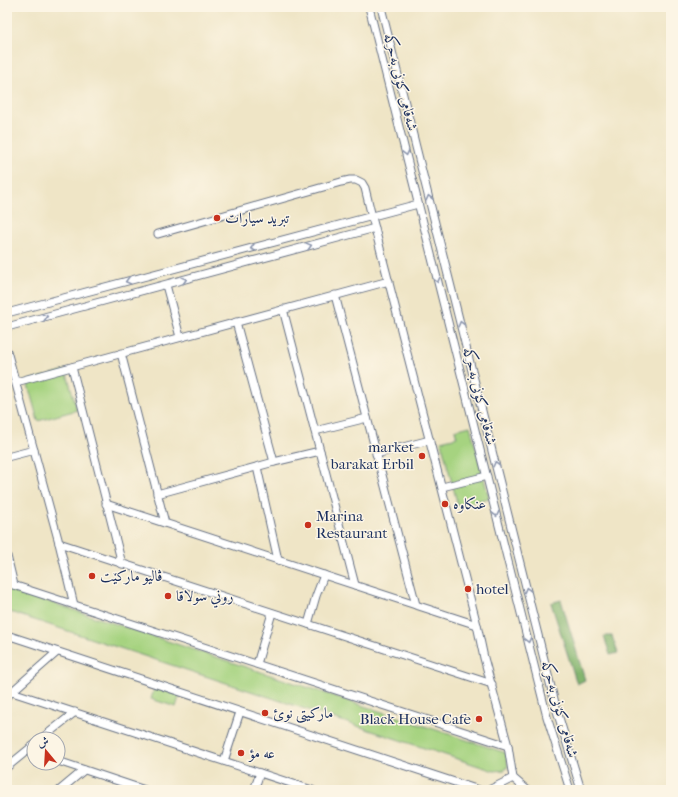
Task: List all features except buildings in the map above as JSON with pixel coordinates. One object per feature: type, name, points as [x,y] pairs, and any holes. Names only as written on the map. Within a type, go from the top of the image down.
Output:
[{"type":"street","name":"شەقامی کۆنی بەحرکە","points":[[369,7],[547,717],[570,790]]},
{"type":"street","name":"شەقامی کۆنی بەحرکە","points":[[381,7],[557,711],[581,790]]},
{"type":"street","points":[[158,234],[350,180],[356,180],[362,183],[365,188],[389,280],[484,658],[508,746],[513,778],[527,790]]},
{"type":"street","points":[[7,313],[418,204]]},
{"type":"street","points":[[7,328],[375,228]]},
{"type":"street","points":[[16,382],[389,280]]},
{"type":"street","points":[[166,285],[180,337]]},
{"type":"street","points":[[335,295],[416,606]]},
{"type":"street","points":[[283,309],[355,585]]},
{"type":"street","points":[[236,322],[274,462]]},
{"type":"street","points":[[7,352],[59,543],[74,605]]},
{"type":"street","points":[[121,353],[165,523]]},
{"type":"street","points":[[72,367],[122,564]]},
{"type":"street","points":[[315,432],[367,418]]},
{"type":"street","points":[[376,454],[430,440]]},
{"type":"street","points":[[7,457],[34,450]]},
{"type":"street","points":[[157,494],[320,451]]},
{"type":"street","points":[[257,467],[278,560]]},
{"type":"street","points":[[442,487],[487,476]]},
{"type":"street","points":[[106,504],[477,626]]},
{"type":"street","points":[[59,543],[492,684]]},
{"type":"street","points":[[7,556],[11,584],[508,746]]},
{"type":"street","points":[[308,624],[324,575]]},
{"type":"street","points":[[257,664],[272,613]]},
{"type":"street","points":[[7,635],[479,790]]},
{"type":"street","points":[[9,694],[57,652]]},
{"type":"street","points":[[9,694],[75,712],[312,790]]},
{"type":"street","points":[[51,731],[75,712]]},
{"type":"street","points":[[224,761],[240,712]]},
{"type":"street","points":[[7,767],[26,751]]},
{"type":"street","points":[[66,764],[145,790]]},
{"type":"street","points":[[60,790],[68,787],[84,770]]},
{"type":"street","points":[[254,790],[260,773]]},
{"type":"street","points":[[489,790],[513,778]]},
{"type":"green space","points":[[66,370],[77,410],[38,421],[27,381]]},
{"type":"green space","points":[[470,426],[489,498],[458,506],[441,441],[457,437],[455,430]]},
{"type":"green space","points":[[7,588],[506,753],[508,766],[505,770],[494,771],[7,611]]},
{"type":"green space","points":[[561,600],[585,680],[577,684],[551,603]]},
{"type":"green space","points":[[604,636],[612,636],[618,653],[610,655]]},
{"type":"green space","points":[[156,683],[181,691],[176,707],[151,699]]},
{"type":"place","name":"تبريد سيارات","points":[[217,218]]},
{"type":"place","name":"market barakat Erbil","points":[[422,456]]},
{"type":"place","name":"عنكاوه","points":[[445,504]]},
{"type":"place","name":"Marina Restaurant","points":[[308,525]]},
{"type":"place","name":"ڤالیو مارکێت","points":[[92,576]]},
{"type":"place","name":"hotel","points":[[468,589]]},
{"type":"place","name":"روني سولاقا","points":[[168,596]]},
{"type":"place","name":"مارکیتی نوئ","points":[[265,713]]},
{"type":"place","name":"Black House Cafe","points":[[479,719]]},
{"type":"place","name":"عه مؤ","points":[[241,753]]}]
